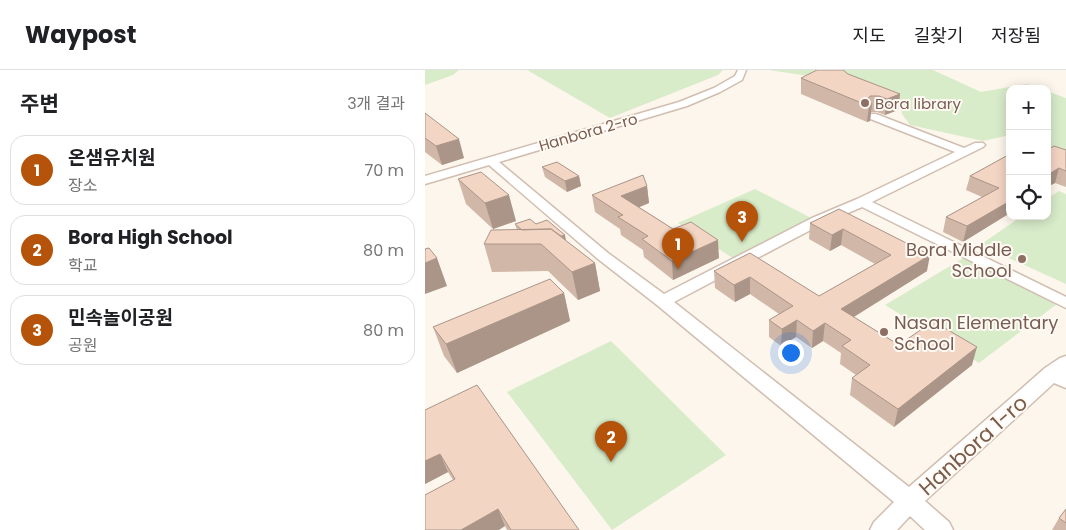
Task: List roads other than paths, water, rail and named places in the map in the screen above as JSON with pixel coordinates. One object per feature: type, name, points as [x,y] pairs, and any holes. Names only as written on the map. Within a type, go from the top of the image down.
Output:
[{"type":"street","name":"Hanbora 2-ro","points":[[425,180],[683,104],[717,90],[739,78],[742,70]]},
{"type":"street","points":[[872,116],[965,152]]},
{"type":"street","points":[[663,301],[817,221],[862,202],[979,145]]},
{"type":"street","points":[[490,160],[603,256],[663,301],[941,530]]},
{"type":"street","points":[[862,202],[1066,303]]},
{"type":"street","name":"Hanbora 1-ro","points":[[882,530],[909,502],[1061,372]]},
{"type":"place","name":"Bora library","points":[[865,103]]},
{"type":"place","name":"민속놀이공원","points":[[742,242]]},
{"type":"place","name":"Bora Middle School","points":[[1022,259]]},
{"type":"place","name":"온샘유치원","points":[[678,269]]},
{"type":"place","name":"Nasan Elementary School","points":[[884,332]]},
{"type":"place","name":"Bora High School","points":[[611,462]]}]
